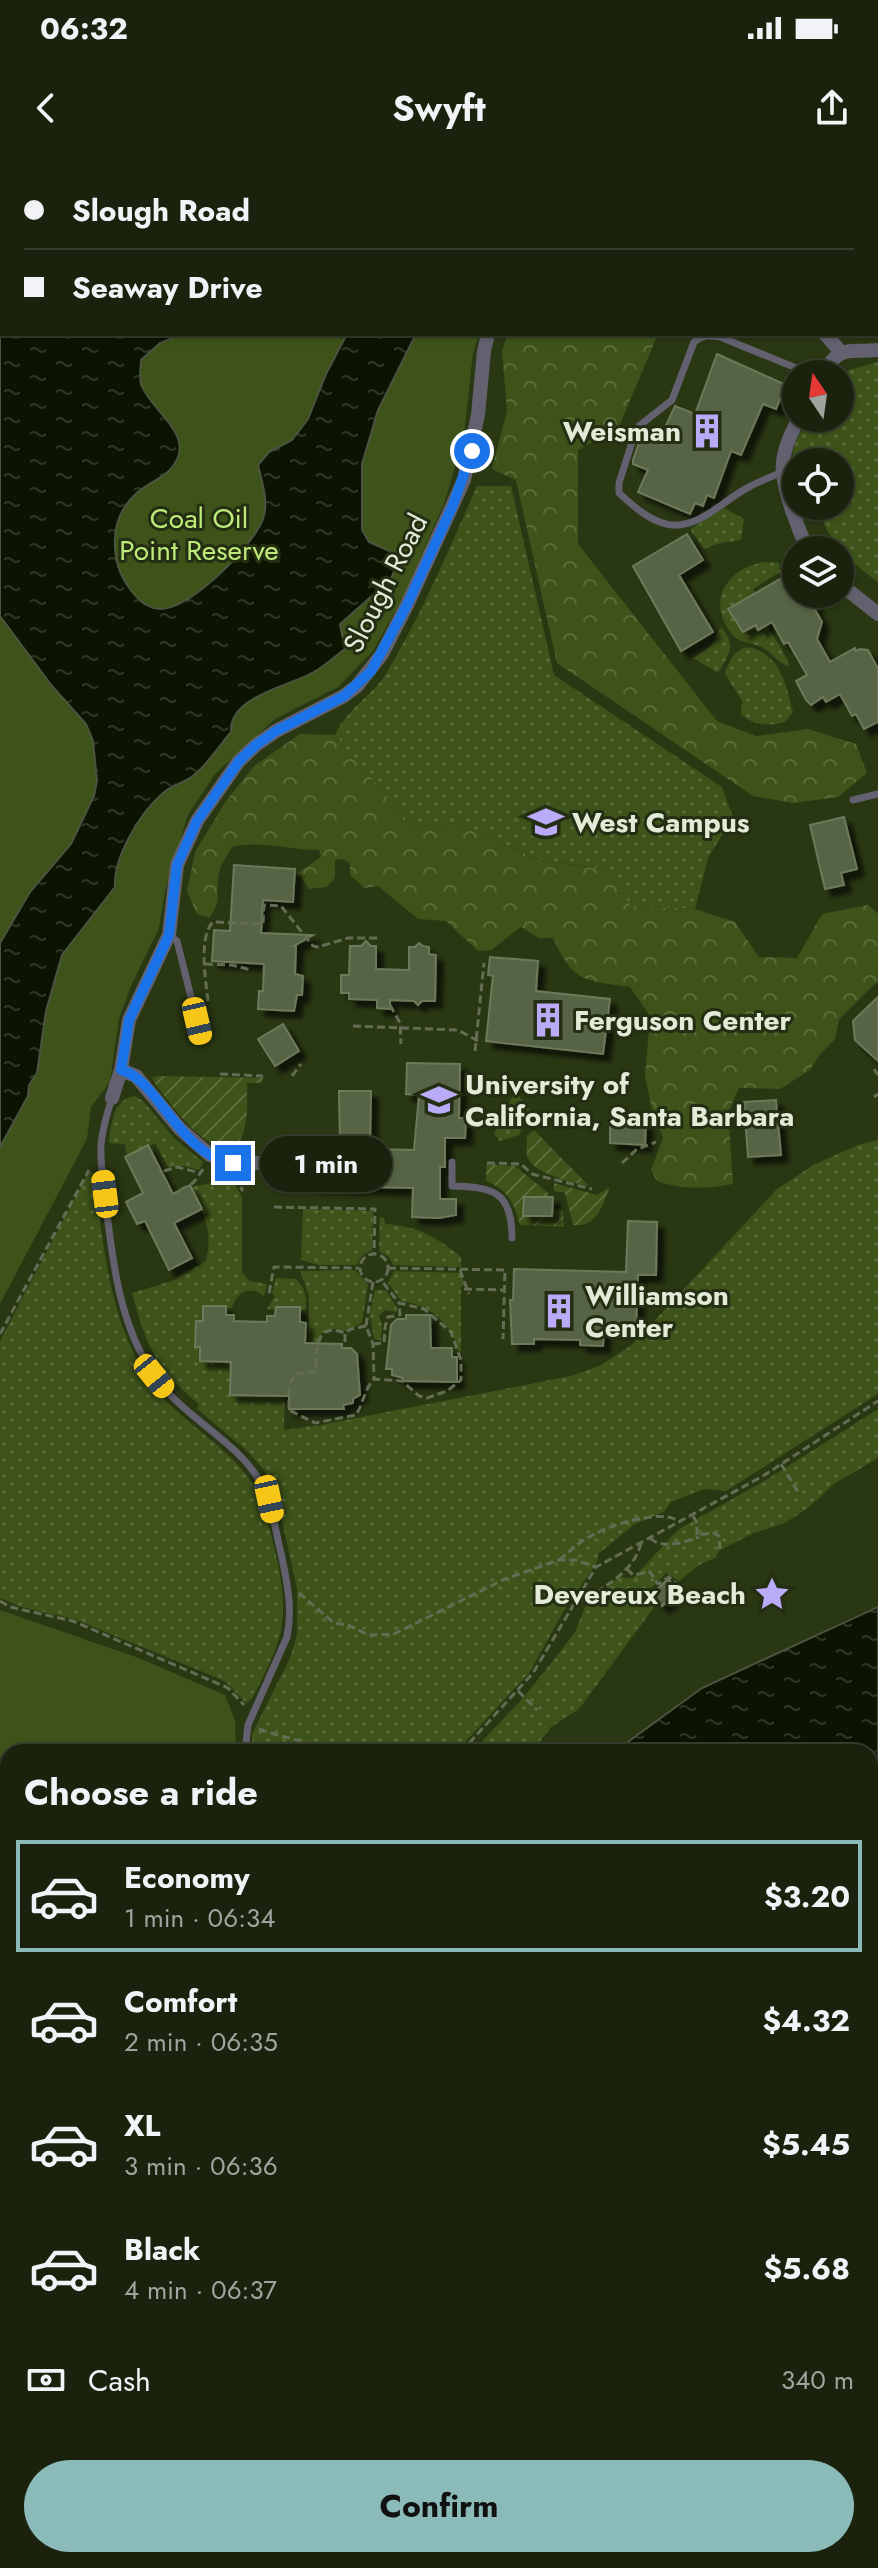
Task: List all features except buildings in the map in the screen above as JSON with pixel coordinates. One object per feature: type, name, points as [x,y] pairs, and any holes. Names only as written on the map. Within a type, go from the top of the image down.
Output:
[{"type":"street","name":"Slough Road","points":[[112,1098],[121,1070],[129,1020],[169,935],[174,883],[184,846],[223,782],[256,745],[276,731],[344,696],[357,686],[382,654],[464,480],[478,415],[488,336]]},
{"type":"street","points":[[827,336],[841,352]]},
{"type":"street","points":[[832,360],[841,352],[878,350]]},
{"type":"street","points":[[854,595],[878,614]]},
{"type":"street","points":[[121,1070],[136,1076],[180,1129],[210,1155],[233,1163],[273,1163]]},
{"type":"lane","points":[[704,336],[694,342],[672,400],[639,426],[619,483],[619,493],[639,511],[677,526],[689,523],[749,487],[782,472]]},
{"type":"lane","points":[[714,336],[782,362]]},
{"type":"lane","points":[[853,800],[878,794]]},
{"type":"lane","points":[[169,935],[177,941],[201,1037]]},
{"type":"lane","points":[[112,1098],[104,1125],[101,1166],[111,1251],[129,1328],[154,1376],[173,1399],[244,1461],[260,1481],[269,1499],[289,1592],[290,1622],[280,1657],[253,1710],[246,1744]]},
{"type":"lane","points":[[452,1162],[452,1186],[485,1188],[504,1199],[510,1210],[512,1238]]},
{"type":"path","points":[[208,1001],[206,934],[213,922],[263,924],[264,905],[281,906],[313,946],[348,938],[381,938]]},
{"type":"path","points":[[475,1051],[484,963]]},
{"type":"path","points":[[205,964],[232,965],[251,970]]},
{"type":"path","points":[[390,1005],[401,1027],[401,1044]]},
{"type":"path","points":[[353,1026],[458,1030],[478,1041]]},
{"type":"path","points":[[292,1076],[301,1064]]},
{"type":"path","points":[[874,1069],[878,1075]]},
{"type":"path","points":[[220,1074],[263,1076]]},
{"type":"path","points":[[622,1163],[636,1150],[656,1142]]},
{"type":"path","points":[[487,1163],[521,1164],[532,1174],[592,1189]]},
{"type":"path","points":[[180,1190],[193,1183],[206,1164]]},
{"type":"path","points":[[0,1334],[37,1261],[91,1167]]},
{"type":"path","points":[[164,1171],[177,1167],[200,1173]]},
{"type":"path","points":[[232,1173],[243,1191]]},
{"type":"path","points":[[274,1207],[375,1209],[374,1253]]},
{"type":"path","points":[[359,1268],[366,1256],[374,1253]]},
{"type":"path","points":[[359,1268],[362,1276],[373,1282],[381,1280],[388,1268],[386,1260],[374,1253]]},
{"type":"path","points":[[269,1293],[274,1267],[359,1268]]},
{"type":"path","points":[[388,1268],[505,1270],[503,1339]]},
{"type":"path","points":[[460,1270],[467,1291],[505,1290]]},
{"type":"path","points":[[373,1344],[384,1343],[388,1317],[400,1315],[399,1303],[381,1280]]},
{"type":"path","points":[[366,1326],[345,1333],[331,1330],[320,1337],[315,1372],[296,1374],[290,1382],[289,1410],[315,1423],[356,1415],[374,1379],[373,1344],[366,1326],[373,1282]]},
{"type":"path","points":[[374,1379],[402,1381],[419,1396],[427,1398],[447,1391],[461,1380],[461,1360],[451,1332],[424,1309],[399,1303]]},
{"type":"path","points":[[345,1333],[345,1342]]},
{"type":"path","points":[[468,1744],[543,1659],[596,1567],[693,1516],[878,1401]]},
{"type":"path","points":[[781,1464],[798,1492]]},
{"type":"path","points":[[296,1592],[304,1595],[334,1623],[348,1625],[369,1635],[394,1634],[505,1579],[559,1560],[600,1531],[637,1520],[670,1516],[679,1523]]},
{"type":"path","points":[[693,1516],[699,1537]]},
{"type":"path","points":[[650,1538],[658,1544],[672,1544],[716,1534],[719,1536],[720,1550]]},
{"type":"path","points":[[575,1602],[582,1601],[627,1569],[638,1553],[641,1542]]},
{"type":"path","points":[[559,1560],[575,1560],[596,1567]]},
{"type":"path","points":[[627,1569],[633,1575],[650,1572],[658,1584],[669,1577],[676,1583]]},
{"type":"path","points":[[0,1601],[10,1607],[73,1621],[228,1688],[253,1710]]},
{"type":"path","points":[[518,1691],[537,1710]]},
{"type":"path","points":[[248,1725],[309,1744]]},
{"type":"shaded area","name":"University of California, Santa Barbara","points":[[0,336],[878,336],[878,1607],[841,1622],[623,1744],[0,1744]]},
{"type":"green space","name":"Coal Oil Point Reserve","points":[[0,336],[478,336],[473,353],[464,436],[445,501],[404,596],[373,651],[338,687],[275,719],[215,774],[188,815],[165,891],[159,928],[119,1019],[110,1082],[91,1107],[87,1139],[0,1304]]},
{"type":"green space","points":[[507,336],[657,336],[618,429],[578,450],[578,544],[717,721],[756,736],[808,729],[856,744],[867,773],[838,797],[793,803],[753,796],[557,663],[516,480],[492,469],[507,411],[502,351]]},
{"type":"green space","points":[[878,362],[878,582],[854,562],[854,536],[831,536],[822,520],[854,520],[854,448],[794,448],[801,432],[854,432],[854,369]]},
{"type":"green space","points":[[477,486],[511,486],[554,675],[722,787],[733,817],[708,858],[695,909],[631,906],[603,869],[541,860],[458,823],[413,827],[335,735],[346,718],[386,674],[434,581]]},
{"type":"green space","points":[[724,508],[744,519],[741,540],[704,549],[690,529]]},
{"type":"green space","points":[[767,562],[779,563],[780,572],[753,589],[764,620],[787,659],[787,666],[762,647],[736,638],[725,623],[721,610],[724,588],[731,578],[741,570]]},
{"type":"green space","points":[[721,627],[729,640],[730,650],[718,673],[693,658],[711,646]]},
{"type":"green space","points":[[747,647],[767,656],[780,671],[793,712],[785,722],[762,724],[741,714],[742,701],[725,674],[732,657]]},
{"type":"green space","points":[[300,734],[335,735],[413,827],[458,823],[540,860],[607,870],[631,906],[695,909],[735,922],[759,957],[797,958],[822,914],[868,905],[878,914],[878,981],[839,1019],[835,1039],[810,1070],[780,1089],[739,1088],[728,1112],[733,1184],[695,1188],[657,1181],[651,1170],[663,1138],[652,1110],[645,1076],[650,1016],[630,987],[601,983],[574,971],[553,938],[539,938],[521,927],[491,950],[478,951],[446,921],[418,919],[378,886],[364,888],[350,875],[350,863],[342,859],[335,860],[335,878],[326,887],[309,889],[298,873],[321,857],[319,850],[263,845],[232,847],[220,870],[217,903],[213,912],[209,918],[197,914],[187,891],[195,852],[226,801],[254,766]]},
{"type":"green space","points":[[152,1078],[264,1078],[261,1083],[247,1083],[245,1128],[232,1151],[209,1142],[189,1125]]},
{"type":"green space","points":[[515,1091],[530,1110],[519,1135],[500,1141],[494,1134]]},
{"type":"green space","points":[[135,1096],[143,1101],[174,1138],[203,1162],[199,1170],[183,1166],[168,1167],[155,1143],[127,1158],[125,1144],[109,1143],[112,1121],[118,1107]]},
{"type":"green space","points":[[534,1130],[589,1186],[554,1176],[530,1162],[527,1136]]},
{"type":"green space","points":[[878,1140],[878,1394],[726,1491],[704,1489],[671,1502],[664,1512],[635,1524],[598,1554],[597,1563],[567,1605],[529,1673],[463,1744],[253,1744],[252,1734],[290,1658],[297,1635],[297,1589],[276,1493],[265,1471],[246,1450],[197,1409],[199,1404],[163,1368],[142,1328],[132,1293],[172,1281],[206,1261],[209,1240],[206,1222],[189,1187],[232,1180],[242,1197],[242,1272],[249,1281],[267,1284],[264,1296],[249,1290],[237,1297],[232,1308],[205,1308],[205,1323],[308,1348],[309,1296],[300,1271],[355,1270],[368,1284],[362,1323],[345,1331],[327,1330],[318,1339],[313,1371],[285,1383],[284,1430],[571,1376],[601,1365],[632,1345],[776,1190],[813,1165],[858,1145]]},
{"type":"green space","points":[[486,1164],[515,1166],[548,1193],[549,1209],[563,1210],[564,1227],[520,1225],[509,1198],[486,1181]]},
{"type":"green space","points":[[93,1172],[106,1263],[121,1322],[132,1350],[147,1377],[166,1401],[232,1459],[254,1486],[262,1502],[278,1565],[283,1614],[273,1657],[252,1699],[246,1703],[226,1682],[203,1672],[74,1619],[21,1607],[0,1598],[0,1341],[88,1173]]},
{"type":"green space","points":[[554,1183],[597,1195],[610,1187],[598,1214],[588,1223],[573,1225],[565,1193],[554,1191]]},
{"type":"green space","points":[[303,1209],[373,1211],[372,1250],[362,1256],[356,1265],[319,1265],[301,1260]]},
{"type":"green space","points":[[380,1217],[384,1218],[385,1224],[407,1227],[435,1238],[461,1257],[461,1267],[393,1265],[389,1257],[379,1251]]},
{"type":"green space","points":[[394,1271],[460,1273],[465,1284],[461,1287],[461,1352],[445,1323],[438,1317],[421,1306],[401,1301],[388,1283]]},
{"type":"green space","points":[[276,1278],[296,1279],[305,1293],[306,1310],[267,1309],[275,1296],[272,1293]]},
{"type":"green space","points":[[375,1290],[386,1290],[397,1308],[397,1312],[385,1310],[379,1316],[381,1340],[374,1339],[370,1314]]},
{"type":"green space","points":[[878,1409],[878,1458],[834,1484],[808,1508],[785,1523],[754,1533],[720,1550],[715,1558],[699,1565],[679,1581],[666,1573],[647,1592],[655,1606],[579,1709],[551,1727],[538,1744],[480,1744],[556,1657],[575,1632],[585,1607],[618,1577],[633,1578],[679,1529],[766,1480]]},
{"type":"green space","points":[[0,1610],[139,1658],[225,1695],[235,1720],[236,1744],[0,1744]]},
{"type":"water","points":[[0,336],[178,336],[160,343],[141,360],[140,372],[145,393],[178,438],[178,457],[170,469],[131,499],[121,513],[115,539],[116,557],[125,582],[145,604],[161,609],[174,606],[204,588],[257,531],[265,506],[258,465],[269,452],[292,440],[308,419],[346,336],[415,336],[378,410],[362,464],[362,530],[369,542],[394,553],[398,562],[391,579],[340,624],[345,649],[314,672],[263,694],[240,709],[233,720],[231,732],[204,765],[190,778],[162,794],[137,824],[118,863],[115,887],[62,955],[46,1011],[37,1073],[0,1147],[0,943],[30,892],[71,844],[94,796],[97,781],[93,741],[86,724],[52,686],[0,616]]},
{"type":"water","points":[[878,1607],[878,1744],[625,1744],[702,1688]]},
{"type":"place","name":"Weisman","points":[[707,431]]},
{"type":"place","name":"West Campus","points":[[546,822]]},
{"type":"place","name":"Ferguson Center","points":[[548,1020]]},
{"type":"place","name":"University of California, Santa Barbara","points":[[439,1100]]},
{"type":"place","name":"Williamson Center","points":[[559,1311]]},
{"type":"place","name":"Devereux Beach","points":[[772,1594]]},
{"type":"route","points":[[233,1163],[210,1155],[194,1142],[136,1076],[121,1070],[129,1020],[169,935],[177,865],[197,821],[239,761],[276,731],[344,696],[371,671],[407,605],[453,505],[472,451]]}]
